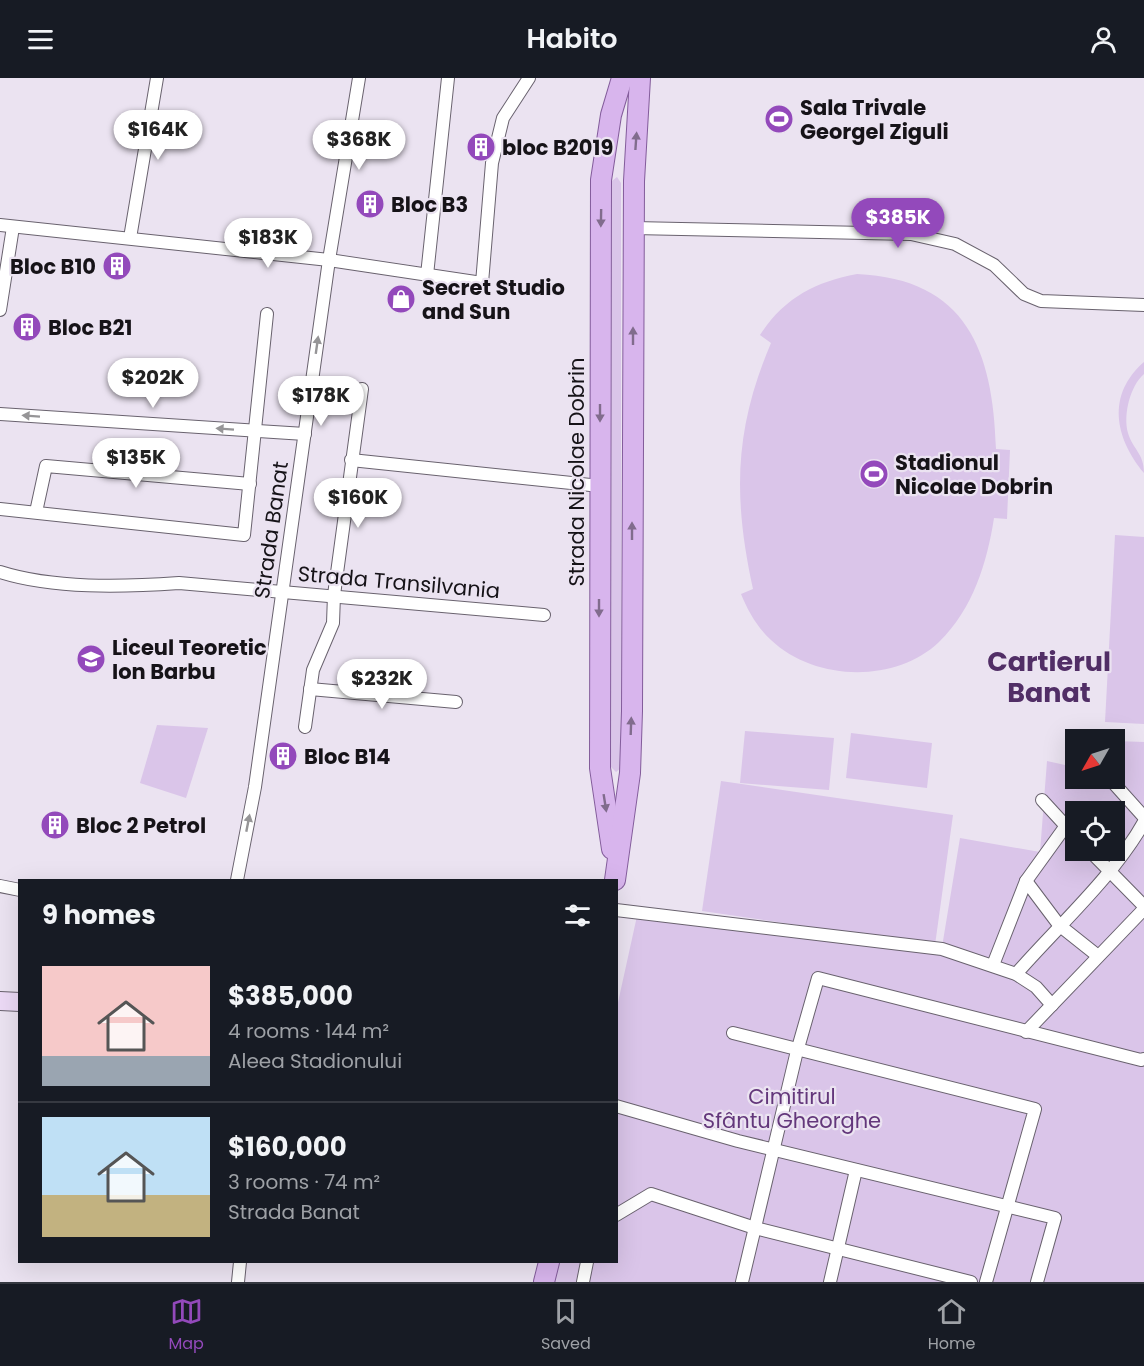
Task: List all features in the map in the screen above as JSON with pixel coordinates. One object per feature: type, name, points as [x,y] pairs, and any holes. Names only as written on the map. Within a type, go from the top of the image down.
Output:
[{"type":"main road","name":"Strada Nicolae Dobrin","points":[[612,876],[600,768],[602,180],[611,115],[622,78]]},
{"type":"main road","name":"Strada Nicolae Dobrin","points":[[612,876],[630,774],[634,181],[640,78]]},
{"type":"main road","points":[[602,180],[613,169],[619,168],[634,181]]},
{"type":"main road","points":[[600,768],[609,778],[621,778],[630,774]]},
{"type":"main road","points":[[544,1282],[549,1263]]},
{"type":"street","points":[[130,238],[157,78]]},
{"type":"street","name":"Strada Banat","points":[[237,879],[255,787],[329,260],[359,78]]},
{"type":"street","points":[[427,275],[448,78]]},
{"type":"street","points":[[0,310],[6,226],[329,260],[482,284],[492,163],[503,118],[529,78]]},
{"type":"street","points":[[634,228],[911,234],[956,244],[994,265],[1024,294],[1041,301],[1144,305]]},
{"type":"street","points":[[0,508],[244,535],[267,314]]},
{"type":"street","points":[[305,728],[313,670],[333,623],[334,595],[362,389]]},
{"type":"street","points":[[0,414],[304,434]]},
{"type":"street","points":[[351,460],[600,486]]},
{"type":"street","points":[[36,512],[46,466],[250,484]]},
{"type":"street","name":"Strada Transilvania","points":[[0,572],[39,582],[178,583],[282,590],[544,615]]},
{"type":"street","points":[[310,689],[456,702]]},
{"type":"street","points":[[1119,789],[1144,817]]},
{"type":"street","points":[[993,965],[1026,881],[1065,827],[1042,800]]},
{"type":"street","points":[[1016,974],[1109,871],[1135,839],[1144,822]]},
{"type":"street","points":[[1026,1032],[1144,908],[1099,861]]},
{"type":"street","points":[[1026,881],[1059,925],[1098,956]]},
{"type":"street","points":[[0,886],[18,890]]},
{"type":"street","points":[[618,910],[942,949],[1016,974],[1036,987],[1052,1005]]},
{"type":"street","points":[[742,1282],[797,1049],[818,978],[1026,1032],[1144,1059]]},
{"type":"street","points":[[0,1001],[18,1002]]},
{"type":"street","points":[[733,1033],[1035,1109],[986,1282]]},
{"type":"street","points":[[618,1107],[773,1150],[1055,1218],[1037,1282]]},
{"type":"street","points":[[830,1282],[856,1170]]},
{"type":"street","points":[[618,1214],[651,1194],[755,1228],[971,1282]]},
{"type":"street","points":[[238,1282],[240,1263]]},
{"type":"street","points":[[582,1282],[587,1263]]},
{"type":"green space","points":[[617,177],[621,183],[621,768],[616,772],[611,767],[612,181]]},
{"type":"green space","name":"Stadionul Nicolae Dobrin","points":[[857,274],[894,279],[925,290],[949,306],[967,327],[980,352],[994,414],[996,449],[1010,450],[1007,519],[994,518],[977,584],[961,615],[939,642],[921,656],[878,671],[855,672],[831,670],[809,664],[789,654],[761,630],[753,618],[741,594],[753,589],[742,524],[740,494],[744,435],[750,405],[771,343],[760,335],[779,311],[802,294],[814,287]]},
{"type":"green space","points":[[1144,362],[1144,374],[1131,393],[1126,418],[1128,433],[1144,466],[1144,473],[1126,446],[1119,417],[1124,388]]},
{"type":"green space","points":[[1115,535],[1144,537],[1144,724],[1105,722]]},
{"type":"green space","points":[[157,725],[208,728],[186,798],[140,783]]},
{"type":"green space","points":[[745,731],[834,738],[829,790],[740,783]]},
{"type":"green space","points":[[851,733],[932,743],[927,788],[846,778]]},
{"type":"green space","name":"Cimitirul Sfântu Gheorghe","points":[[1125,741],[1144,742],[1144,1282],[553,1282],[558,1263],[618,1263],[618,1002],[637,916],[942,947],[960,838],[1040,852],[1047,761],[1065,765],[1065,789],[1125,789]]},
{"type":"green space","points":[[721,781],[953,815],[935,945],[702,911]]},
{"type":"place","name":"Sala Trivale Georgel Ziguli","points":[[779,119]]},
{"type":"place","name":"bloc B2019","points":[[481,147]]},
{"type":"place","name":"Bloc B3","points":[[370,204]]},
{"type":"place","name":"Bloc B10","points":[[117,266]]},
{"type":"place","name":"Secret Studio and Sun","points":[[401,299]]},
{"type":"place","name":"Bloc B21","points":[[27,327]]},
{"type":"place","name":"Stadionul Nicolae Dobrin","points":[[874,474]]},
{"type":"place","name":"Liceul Teoretic Ion Barbu","points":[[91,659]]},
{"type":"place","name":"Bloc B14","points":[[283,756]]},
{"type":"place","name":"Bloc 2 Petrol","points":[[55,825]]},
{"type":"district","name":"Cartierul Banat","points":[[1049,676]]}]
